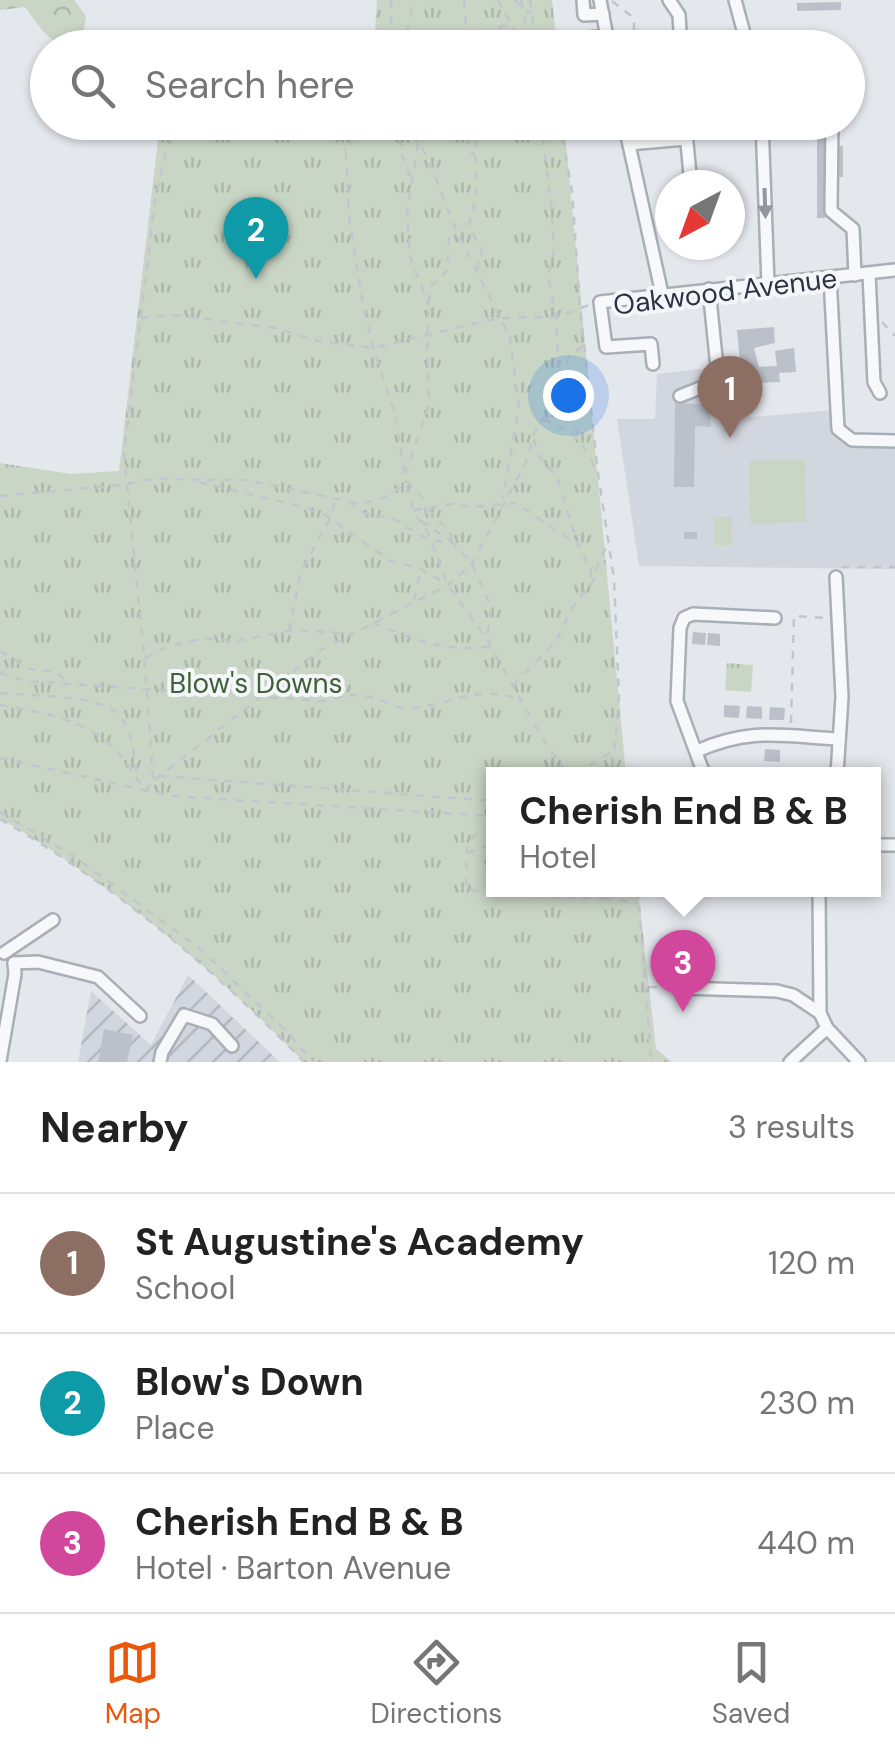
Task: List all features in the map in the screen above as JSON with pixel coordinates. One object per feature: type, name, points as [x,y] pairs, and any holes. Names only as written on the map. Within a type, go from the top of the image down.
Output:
[{"type":"street","points":[[583,0],[584,15],[602,14]]},
{"type":"street","points":[[600,0],[606,30]]},
{"type":"street","points":[[669,0],[679,15],[680,30]]},
{"type":"street","points":[[735,0],[743,30]]},
{"type":"street","points":[[627,140],[662,294]]},
{"type":"street","points":[[628,144],[666,140]]},
{"type":"street","points":[[685,140],[689,170]]},
{"type":"street","points":[[763,140],[768,284]]},
{"type":"street","points":[[832,140],[832,211],[853,229],[854,276]]},
{"type":"street","name":"Oakwood Avenue","points":[[652,364],[650,344],[606,347],[600,302],[895,270]]},
{"type":"street","points":[[869,274],[874,382],[880,393]]},
{"type":"street","points":[[830,277],[838,429],[852,440],[895,441]]},
{"type":"street","points":[[680,396],[715,382],[718,377],[709,289]]},
{"type":"street","points":[[836,578],[842,697],[837,767]]},
{"type":"street","points":[[702,767],[677,701],[680,628],[684,618],[692,614],[775,618]]},
{"type":"street","points":[[697,752],[730,737],[753,734],[839,739]]},
{"type":"street","points":[[819,897],[820,1013],[827,1028],[860,1062]]},
{"type":"street","points":[[6,955],[52,920]]},
{"type":"street","points":[[6,955],[98,977],[140,1016]]},
{"type":"street","points":[[0,1061],[16,974],[6,955]]},
{"type":"street","points":[[679,988],[776,991],[793,995],[820,1013]]},
{"type":"street","points":[[160,1062],[184,1015],[212,1024],[232,1046]]},
{"type":"street","points":[[790,1062],[827,1028]]},
{"type":"path","points":[[391,0],[393,30]]},
{"type":"path","points":[[407,30],[414,0]]},
{"type":"path","points":[[464,0],[466,30]]},
{"type":"path","points":[[498,0],[516,30]]},
{"type":"path","points":[[514,0],[531,14]]},
{"type":"path","points":[[521,0],[526,30]]},
{"type":"path","points":[[530,0],[533,30]]},
{"type":"path","points":[[611,0],[632,14],[633,30]]},
{"type":"path","points":[[495,30],[510,22]]},
{"type":"path","points":[[153,781],[124,454],[155,200],[171,140]]},
{"type":"path","points":[[340,140],[346,154],[349,217],[362,300],[373,348],[396,414],[413,510],[448,585],[487,640],[563,767]]},
{"type":"path","points":[[346,154],[352,140]]},
{"type":"path","points":[[401,140],[406,171],[412,180]]},
{"type":"path","points":[[469,140],[469,150],[476,157]]},
{"type":"path","points":[[476,271],[482,251],[469,226],[476,196],[477,140]]},
{"type":"path","points":[[543,140],[554,252],[548,276],[556,317],[560,381],[566,412],[598,474]]},
{"type":"path","points":[[563,140],[572,191],[598,474],[614,579],[619,698],[613,767]]},
{"type":"path","points":[[418,141],[407,212],[410,256],[429,308]]},
{"type":"path","points":[[418,141],[456,230],[510,338],[519,406],[501,504]]},
{"type":"path","points":[[404,476],[429,404],[430,287],[447,271],[449,238],[456,230]]},
{"type":"path","points":[[141,318],[174,315],[275,328],[319,342],[373,348],[498,318],[556,317],[580,308]]},
{"type":"path","points":[[870,309],[895,336]]},
{"type":"path","points":[[146,791],[153,781],[320,650],[448,585],[472,564],[526,462],[533,436],[568,358],[584,344]]},
{"type":"path","points":[[542,418],[583,442]]},
{"type":"path","points":[[533,436],[538,455],[557,477],[579,546],[591,570],[590,589]]},
{"type":"path","points":[[404,476],[426,508],[430,524]]},
{"type":"path","points":[[0,494],[125,484],[152,478],[247,480],[347,501],[378,501],[406,484]]},
{"type":"path","points":[[189,480],[304,507],[330,518],[389,560],[421,570],[448,585]]},
{"type":"path","points":[[289,632],[301,572],[330,518],[336,498]]},
{"type":"path","points":[[347,501],[366,514],[406,524],[430,540],[453,543]]},
{"type":"path","points":[[413,510],[456,502],[470,507],[516,503],[579,546]]},
{"type":"path","points":[[426,508],[436,513],[453,543]]},
{"type":"path","points":[[420,521],[430,524],[453,543],[472,564],[491,607],[487,640]]},
{"type":"path","points":[[513,685],[555,643],[572,608],[590,589],[609,540]]},
{"type":"path","points":[[836,578],[840,568],[895,567]]},
{"type":"path","points":[[414,602],[421,570]]},
{"type":"path","points":[[790,736],[794,616],[836,619]]},
{"type":"path","points":[[371,622],[438,647],[490,646]]},
{"type":"path","points":[[145,658],[203,638],[236,642],[289,632],[349,634]]},
{"type":"path","points":[[0,651],[30,669],[57,672],[69,684]]},
{"type":"path","points":[[0,674],[25,681],[323,701],[346,695],[372,697],[400,708],[442,706],[464,695],[499,692],[522,700]]},
{"type":"path","points":[[0,693],[87,702],[114,709],[132,745],[138,780]]},
{"type":"path","points":[[0,705],[50,714],[80,726],[112,746],[146,791]]},
{"type":"path","points":[[588,767],[614,751]]},
{"type":"path","points":[[0,758],[171,796],[486,816]]},
{"type":"path","points":[[160,776],[486,801]]},
{"type":"path","points":[[0,812],[72,855],[199,948],[287,1032],[312,1062]]},
{"type":"path","points":[[0,818],[141,912],[210,970],[304,1062]]},
{"type":"path","points":[[486,834],[469,838],[464,885],[472,891],[486,892]]},
{"type":"path","points":[[466,854],[486,846]]},
{"type":"path","points":[[575,897],[638,902]]},
{"type":"path","points":[[605,897],[609,899]]},
{"type":"path","points":[[638,897],[651,1062]]},
{"type":"path","points":[[647,988],[679,988]]},
{"type":"shaded area","points":[[717,306],[729,419],[834,410],[835,433],[846,443],[895,443],[895,569],[639,566],[617,419],[655,419],[657,374],[717,367],[706,308]]},
{"type":"shaded area","points":[[188,975],[280,1062],[78,1062],[91,991],[151,1045]]},
{"type":"green space","points":[[0,0],[74,0],[86,16],[84,30],[43,30],[25,7],[0,10]]},
{"type":"green space","points":[[377,0],[552,0],[555,30],[375,30]]},
{"type":"green space","name":"Blow's Downs","points":[[158,140],[566,140],[625,767],[486,767],[486,897],[639,897],[656,1049],[672,1062],[304,1062],[234,993],[160,930],[83,871],[0,818],[0,463],[71,474],[119,471]]},
{"type":"green space","points":[[805,459],[806,522],[750,524],[749,461]]},
{"type":"green space","points":[[714,517],[732,517],[731,545],[714,545]]},
{"type":"green space","points":[[727,663],[753,665],[751,692],[725,690]]},
{"type":"building","points":[[841,2],[841,10],[797,11],[797,3]]},
{"type":"building","points":[[817,140],[825,140],[825,218],[817,218]]},
{"type":"building","points":[[836,146],[843,146],[843,177],[836,177]]},
{"type":"building","points":[[774,327],[775,343],[754,348],[759,367],[777,366],[775,351],[794,348],[796,372],[779,373],[780,382],[742,383],[737,330]]},
{"type":"building","points":[[675,403],[709,405],[711,427],[695,426],[694,487],[674,487]]},
{"type":"building","points":[[684,532],[697,532],[697,539],[684,539]]},
{"type":"building","points":[[693,632],[706,633],[705,645],[692,644]]},
{"type":"building","points":[[708,633],[720,634],[720,646],[707,645]]},
{"type":"building","points":[[724,705],[740,706],[739,718],[724,717]]},
{"type":"building","points":[[747,706],[762,707],[762,719],[746,718]]},
{"type":"building","points":[[770,707],[785,708],[784,720],[769,720]]},
{"type":"building","points":[[765,749],[780,750],[780,762],[764,761]]},
{"type":"building","points":[[104,1029],[133,1035],[127,1062],[98,1062]]},
{"type":"place","name":"Blow's Down","points":[[256,279]]},
{"type":"place","name":"St Augustine's Academy","points":[[730,438]]},
{"type":"place","name":"Cherish End B & B","points":[[683,1012]]}]
